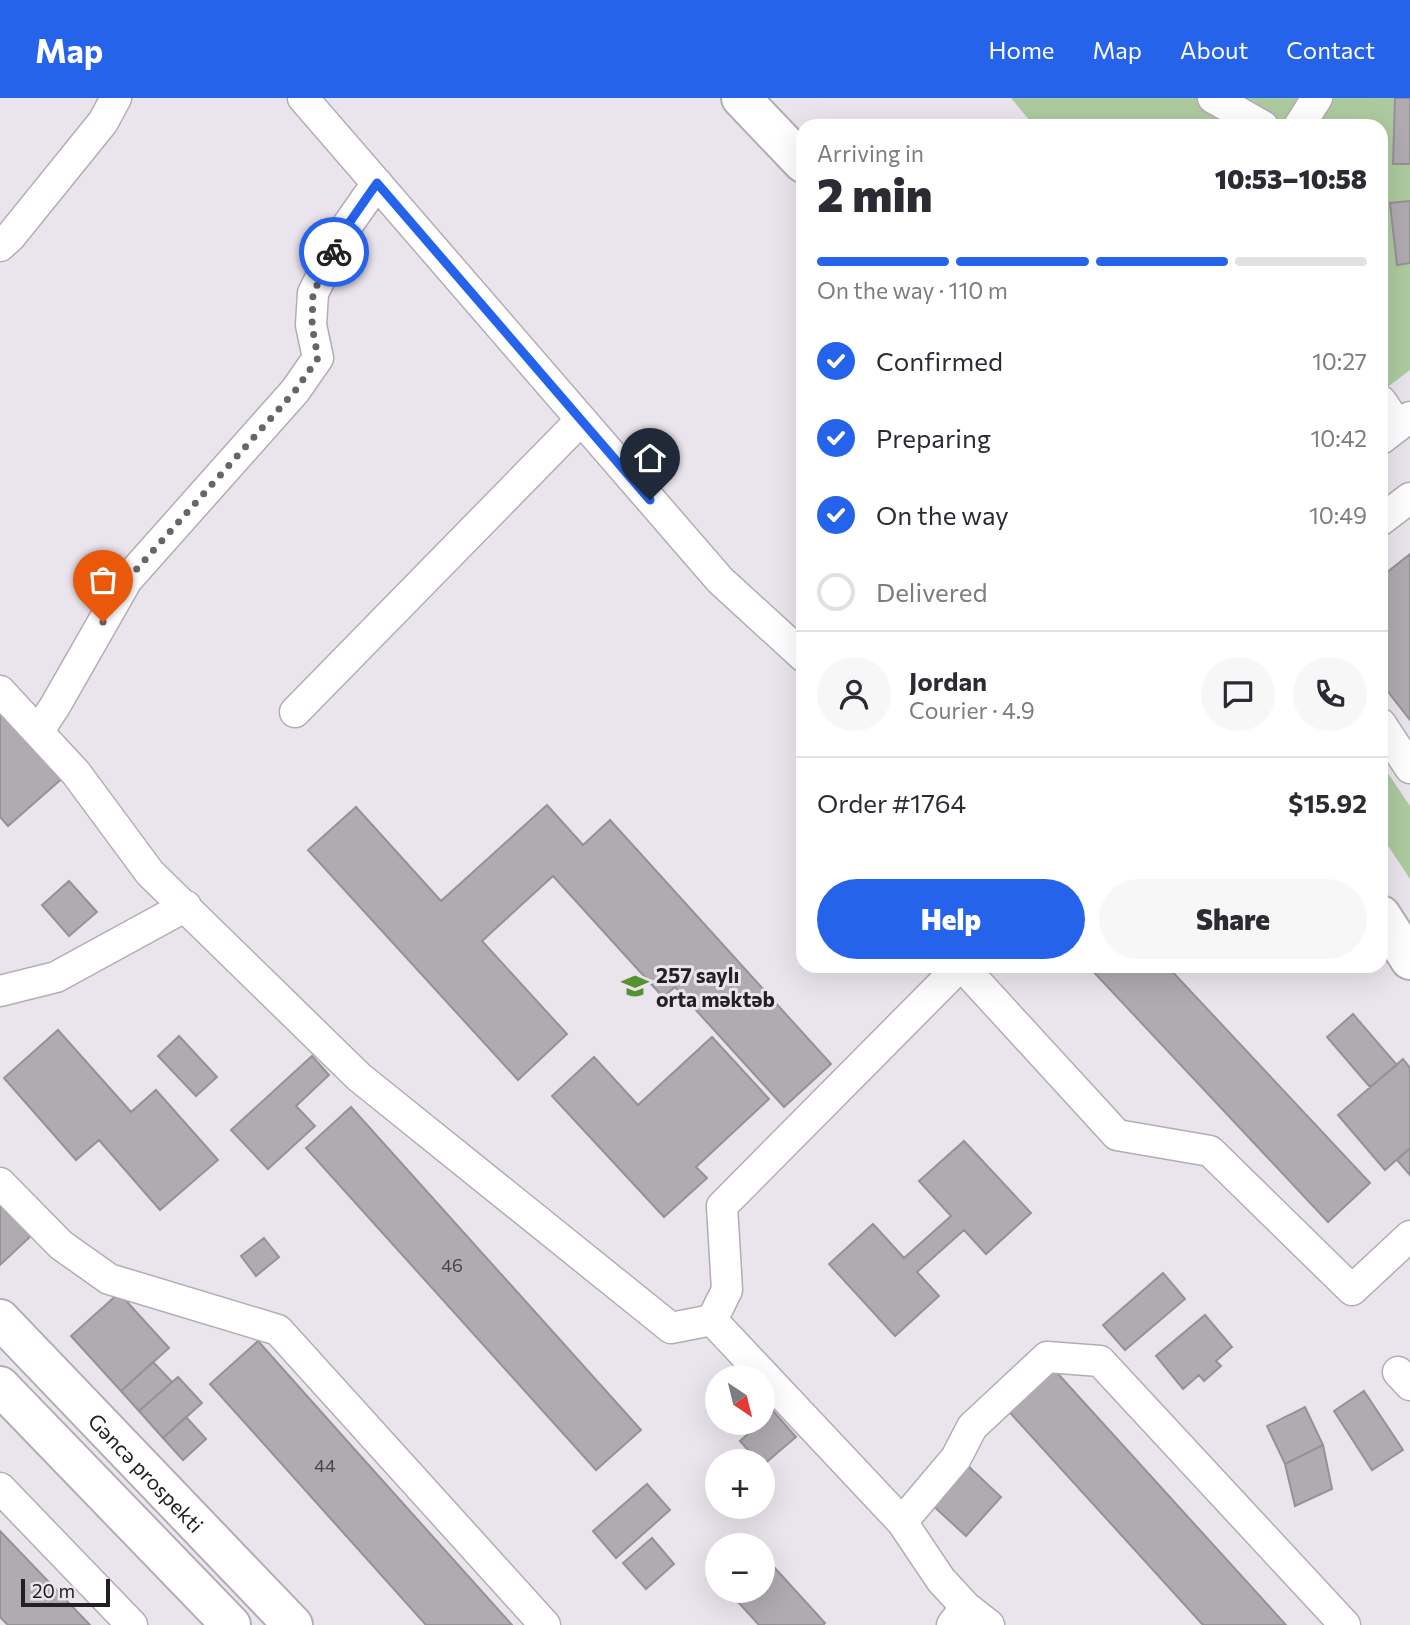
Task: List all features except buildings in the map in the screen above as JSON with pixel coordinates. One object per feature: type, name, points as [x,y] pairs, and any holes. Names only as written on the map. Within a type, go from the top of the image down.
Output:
[{"type":"main road","points":[[741,98],[796,156]]},
{"type":"main road","points":[[1388,926],[1410,960]]},
{"type":"main road","name":"Gəncə prospekti","points":[[0,1320],[293,1625]]},
{"type":"main road","points":[[0,1386],[230,1625]]},
{"type":"street","points":[[3,236],[103,122],[116,98]]},
{"type":"street","points":[[303,98],[720,580],[796,650]]},
{"type":"street","points":[[1213,98],[1250,119]]},
{"type":"street","points":[[1304,119],[1317,98]]},
{"type":"street","points":[[38,732],[127,580],[295,391],[318,358],[312,326],[313,293],[347,226],[377,183]]},
{"type":"street","points":[[295,712],[581,419]]},
{"type":"street","points":[[1388,515],[1410,498]]},
{"type":"street","points":[[0,691],[76,773],[150,873],[359,1077],[671,1328],[712,1320]]},
{"type":"street","points":[[1388,735],[1410,768]]},
{"type":"street","points":[[0,991],[56,977],[186,906]]},
{"type":"street","points":[[712,1320],[727,1290],[722,1206],[954,973]]},
{"type":"street","points":[[967,973],[1117,1135],[1210,1151],[1352,1290],[1410,1236]]},
{"type":"street","points":[[0,1183],[61,1245],[108,1279],[278,1330],[545,1625]]},
{"type":"street","points":[[712,1320],[902,1522],[969,1619]]},
{"type":"street","points":[[902,1522],[956,1458],[972,1427],[1047,1357],[1100,1361],[1345,1625]]},
{"type":"street","points":[[0,1488],[132,1625]]},
{"type":"green space","points":[[1011,98],[1410,98],[1410,370],[1388,387],[1388,119],[1028,119]]},
{"type":"green space","points":[[1388,773],[1410,806],[1410,879],[1388,846]]},
{"type":"way so far","points":[[103,622],[127,580],[295,391],[318,358],[312,326],[313,293],[334,252]]},
{"type":"place","name":"257 saylı orta məktəb","points":[[635,986]]},
{"type":"route","points":[[334,252],[347,226],[377,183],[650,500]]}]
